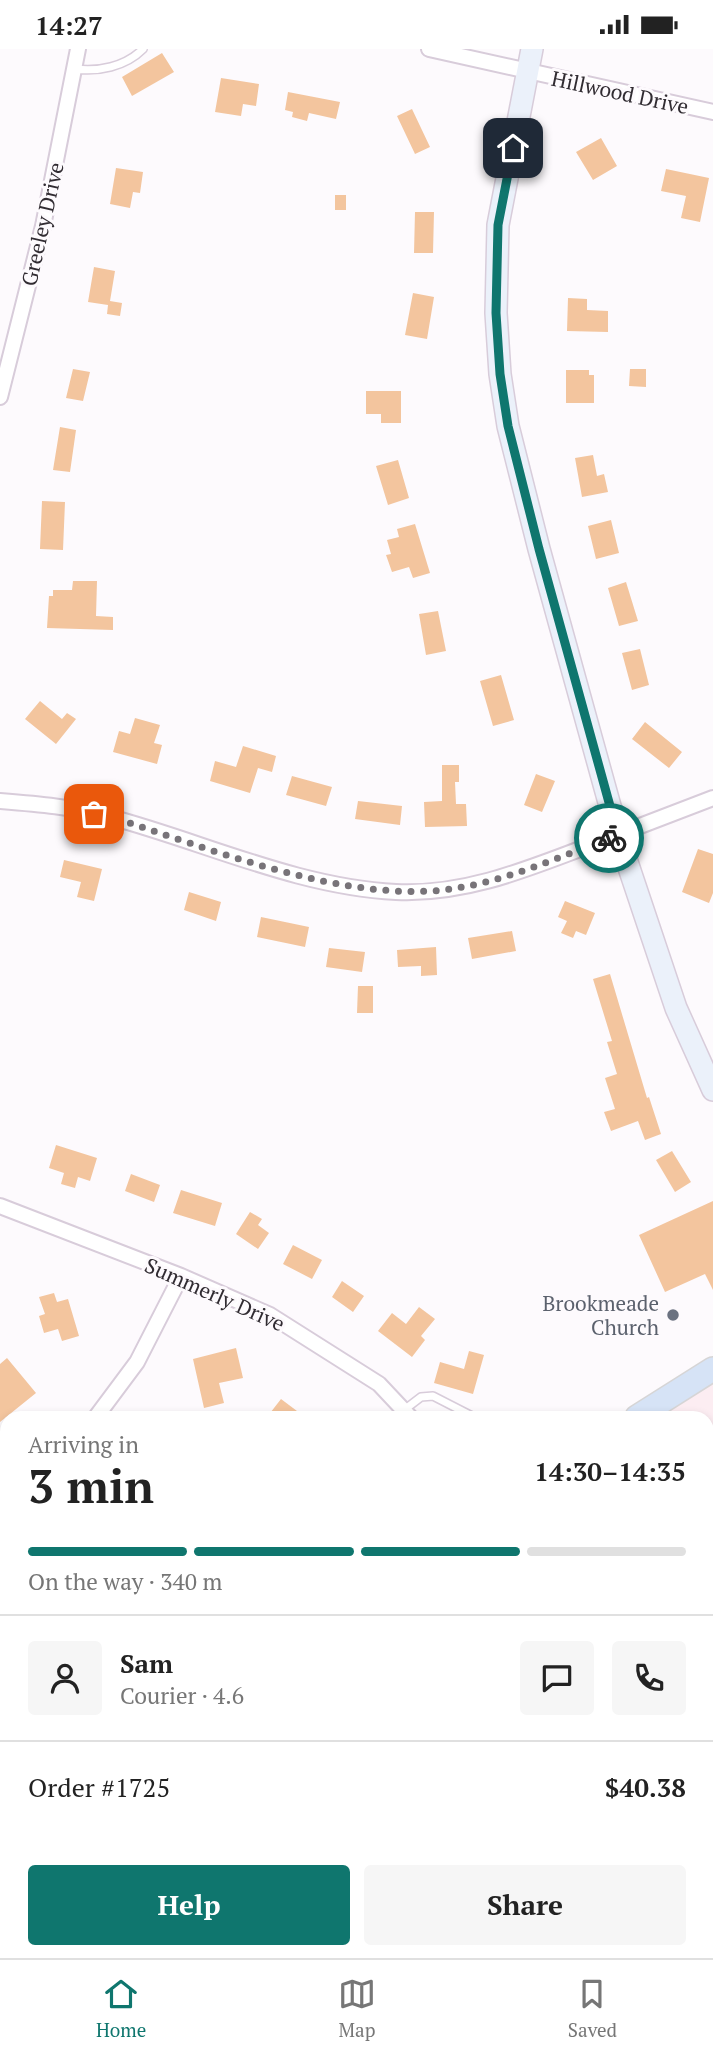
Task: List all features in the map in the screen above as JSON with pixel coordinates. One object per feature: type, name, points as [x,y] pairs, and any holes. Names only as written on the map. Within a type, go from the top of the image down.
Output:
[{"type":"main road","points":[[646,1411],[713,1369]]},
{"type":"street","name":"Greeley Drive","points":[[0,397],[43,226],[78,49]]},
{"type":"street","name":"Hillwood Drive","points":[[429,49],[713,112]]},
{"type":"street","points":[[532,49],[498,225],[496,313],[500,374],[508,426],[618,835],[676,1008],[713,1090]]},
{"type":"street","points":[[0,801],[40,804],[108,816],[248,861],[327,882],[397,892],[447,890],[515,874],[713,798]]},
{"type":"street","name":"Summerly Drive","points":[[0,1206],[181,1276],[270,1315],[379,1384],[404,1411]]},
{"type":"street","points":[[100,1411],[137,1362],[181,1276]]},
{"type":"lane","points":[[74,69],[105,69],[142,49]]},
{"type":"lane","points":[[409,1411],[421,1397],[433,1395],[463,1411]]},
{"type":"shaded area","points":[[713,1382],[713,1411],[665,1411]]},
{"type":"building","points":[[162,53],[174,72],[132,96],[122,77]]},
{"type":"building","points":[[221,78],[259,84],[256,106],[243,104],[241,116],[215,112]]},
{"type":"building","points":[[288,92],[340,102],[336,119],[309,113],[307,121],[292,117],[293,112],[285,110]]},
{"type":"building","points":[[412,109],[430,147],[415,154],[397,116]]},
{"type":"building","points":[[601,138],[617,166],[593,180],[576,152]]},
{"type":"building","points":[[116,168],[143,172],[140,193],[133,192],[130,208],[110,204]]},
{"type":"building","points":[[666,169],[709,178],[700,222],[681,218],[686,196],[661,191]]},
{"type":"building","points":[[335,195],[346,195],[346,210],[335,210]]},
{"type":"building","points":[[415,212],[434,212],[433,253],[414,253]]},
{"type":"building","points":[[94,267],[115,271],[110,301],[122,303],[120,316],[107,314],[108,305],[88,302]]},
{"type":"building","points":[[413,293],[434,297],[427,339],[405,335]]},
{"type":"building","points":[[568,298],[587,299],[587,310],[608,311],[608,332],[567,331]]},
{"type":"building","points":[[73,369],[90,372],[83,401],[66,398]]},
{"type":"building","points":[[630,369],[646,369],[646,387],[629,386]]},
{"type":"building","points":[[566,370],[589,370],[589,375],[594,375],[594,403],[566,403]]},
{"type":"building","points":[[366,391],[401,391],[401,423],[381,423],[381,414],[366,414]]},
{"type":"building","points":[[60,427],[76,430],[70,472],[53,470]]},
{"type":"building","points":[[593,455],[597,476],[604,474],[608,492],[582,497],[575,458]]},
{"type":"building","points":[[398,460],[409,498],[388,505],[376,466]]},
{"type":"building","points":[[42,501],[65,502],[63,550],[40,549]]},
{"type":"building","points":[[611,520],[619,553],[596,559],[588,526]]},
{"type":"building","points":[[415,524],[430,573],[413,578],[409,567],[392,572],[386,555],[391,554],[387,540],[399,537],[397,529]]},
{"type":"building","points":[[73,581],[97,581],[96,616],[113,617],[113,630],[47,628],[49,596],[53,596],[53,590],[72,590]]},
{"type":"building","points":[[626,582],[638,621],[619,626],[608,588]]},
{"type":"building","points":[[438,611],[446,651],[426,655],[419,614]]},
{"type":"building","points":[[640,649],[649,685],[632,690],[622,653]]},
{"type":"building","points":[[501,675],[514,720],[493,726],[480,681]]},
{"type":"building","points":[[40,701],[62,719],[67,713],[76,719],[56,744],[25,719]]},
{"type":"building","points":[[135,718],[160,725],[154,743],[162,745],[157,764],[113,752],[119,731],[130,734]]},
{"type":"building","points":[[645,722],[682,752],[669,768],[632,739]]},
{"type":"building","points":[[243,746],[276,756],[272,772],[258,768],[250,793],[210,781],[215,761],[236,767]]},
{"type":"building","points":[[442,765],[459,765],[459,782],[455,782],[456,804],[466,804],[467,826],[425,827],[424,802],[442,801]]},
{"type":"building","points":[[536,774],[555,781],[542,812],[524,805]]},
{"type":"building","points":[[292,776],[332,787],[326,806],[286,795]]},
{"type":"building","points":[[358,801],[402,806],[400,825],[355,819]]},
{"type":"building","points":[[698,849],[713,854],[713,893],[709,903],[682,892]]},
{"type":"building","points":[[64,860],[102,869],[94,901],[77,897],[81,882],[60,877]]},
{"type":"building","points":[[189,892],[221,902],[216,921],[184,910]]},
{"type":"building","points":[[565,901],[595,913],[586,935],[576,931],[573,938],[561,933],[567,921],[558,917]]},
{"type":"building","points":[[261,917],[309,927],[305,947],[257,937]]},
{"type":"building","points":[[512,931],[516,951],[472,959],[468,938]]},
{"type":"building","points":[[436,947],[437,975],[421,976],[421,966],[398,967],[397,950]]},
{"type":"building","points":[[329,948],[365,952],[362,972],[326,967]]},
{"type":"building","points":[[610,974],[647,1098],[649,1097],[661,1134],[645,1140],[638,1121],[611,1131],[604,1112],[615,1109],[605,1078],[617,1074],[607,1042],[612,1041],[593,979]]},
{"type":"building","points":[[358,986],[373,986],[373,1013],[357,1013]]},
{"type":"building","points":[[56,1145],[97,1158],[90,1181],[78,1177],[75,1188],[61,1184],[64,1173],[49,1168]]},
{"type":"building","points":[[672,1151],[691,1182],[675,1192],[656,1160]]},
{"type":"building","points":[[131,1174],[160,1185],[154,1202],[125,1191]]},
{"type":"building","points":[[181,1190],[222,1203],[215,1226],[173,1213]]},
{"type":"building","points":[[713,1201],[713,1290],[705,1274],[665,1292],[639,1235]]},
{"type":"building","points":[[250,1212],[262,1219],[258,1225],[269,1233],[258,1249],[236,1234]]},
{"type":"building","points":[[293,1245],[322,1260],[312,1279],[283,1264]]},
{"type":"building","points":[[342,1281],[364,1296],[353,1312],[332,1297]]},
{"type":"building","points":[[54,1293],[57,1302],[68,1299],[79,1336],[62,1341],[58,1329],[44,1333],[39,1316],[45,1314],[39,1297]]},
{"type":"building","points":[[419,1307],[435,1319],[421,1336],[425,1340],[412,1357],[378,1331],[392,1313],[406,1324]]},
{"type":"building","points":[[236,1348],[243,1378],[219,1383],[224,1403],[204,1408],[193,1359]]},
{"type":"building","points":[[469,1351],[484,1355],[473,1394],[434,1383],[440,1362],[464,1369]]},
{"type":"building","points":[[7,1358],[36,1393],[14,1411],[0,1411],[0,1364]]},
{"type":"building","points":[[281,1399],[297,1411],[272,1411]]},
{"type":"way so far","points":[[94,814],[108,816],[248,861],[335,884],[397,892],[447,890],[475,885],[515,874],[609,838]]},
{"type":"place","name":"Brookmeade Church","points":[[673,1315]]},
{"type":"route","points":[[513,148],[498,225],[496,313],[500,374],[508,426],[539,549],[618,835],[609,838]]}]
